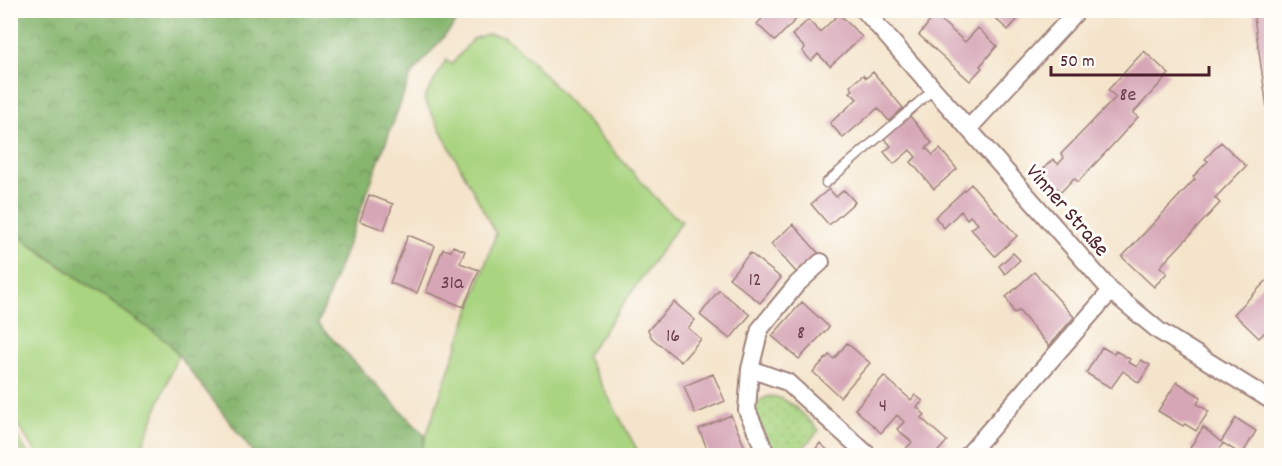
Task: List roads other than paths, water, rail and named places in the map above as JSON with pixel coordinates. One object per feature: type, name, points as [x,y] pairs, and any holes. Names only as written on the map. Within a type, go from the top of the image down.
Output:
[{"type":"street","name":"Vinner Straße","points":[[864,10],[1111,291],[1159,331],[1272,401]]},
{"type":"street","points":[[969,128],[1078,10]]},
{"type":"street","points":[[767,456],[747,410],[750,369],[759,329],[797,284],[821,262]]},
{"type":"street","points":[[967,456],[1111,291]]},
{"type":"street","points":[[750,369],[787,382],[869,456]]},
{"type":"lane","points":[[826,183],[934,89]]}]
